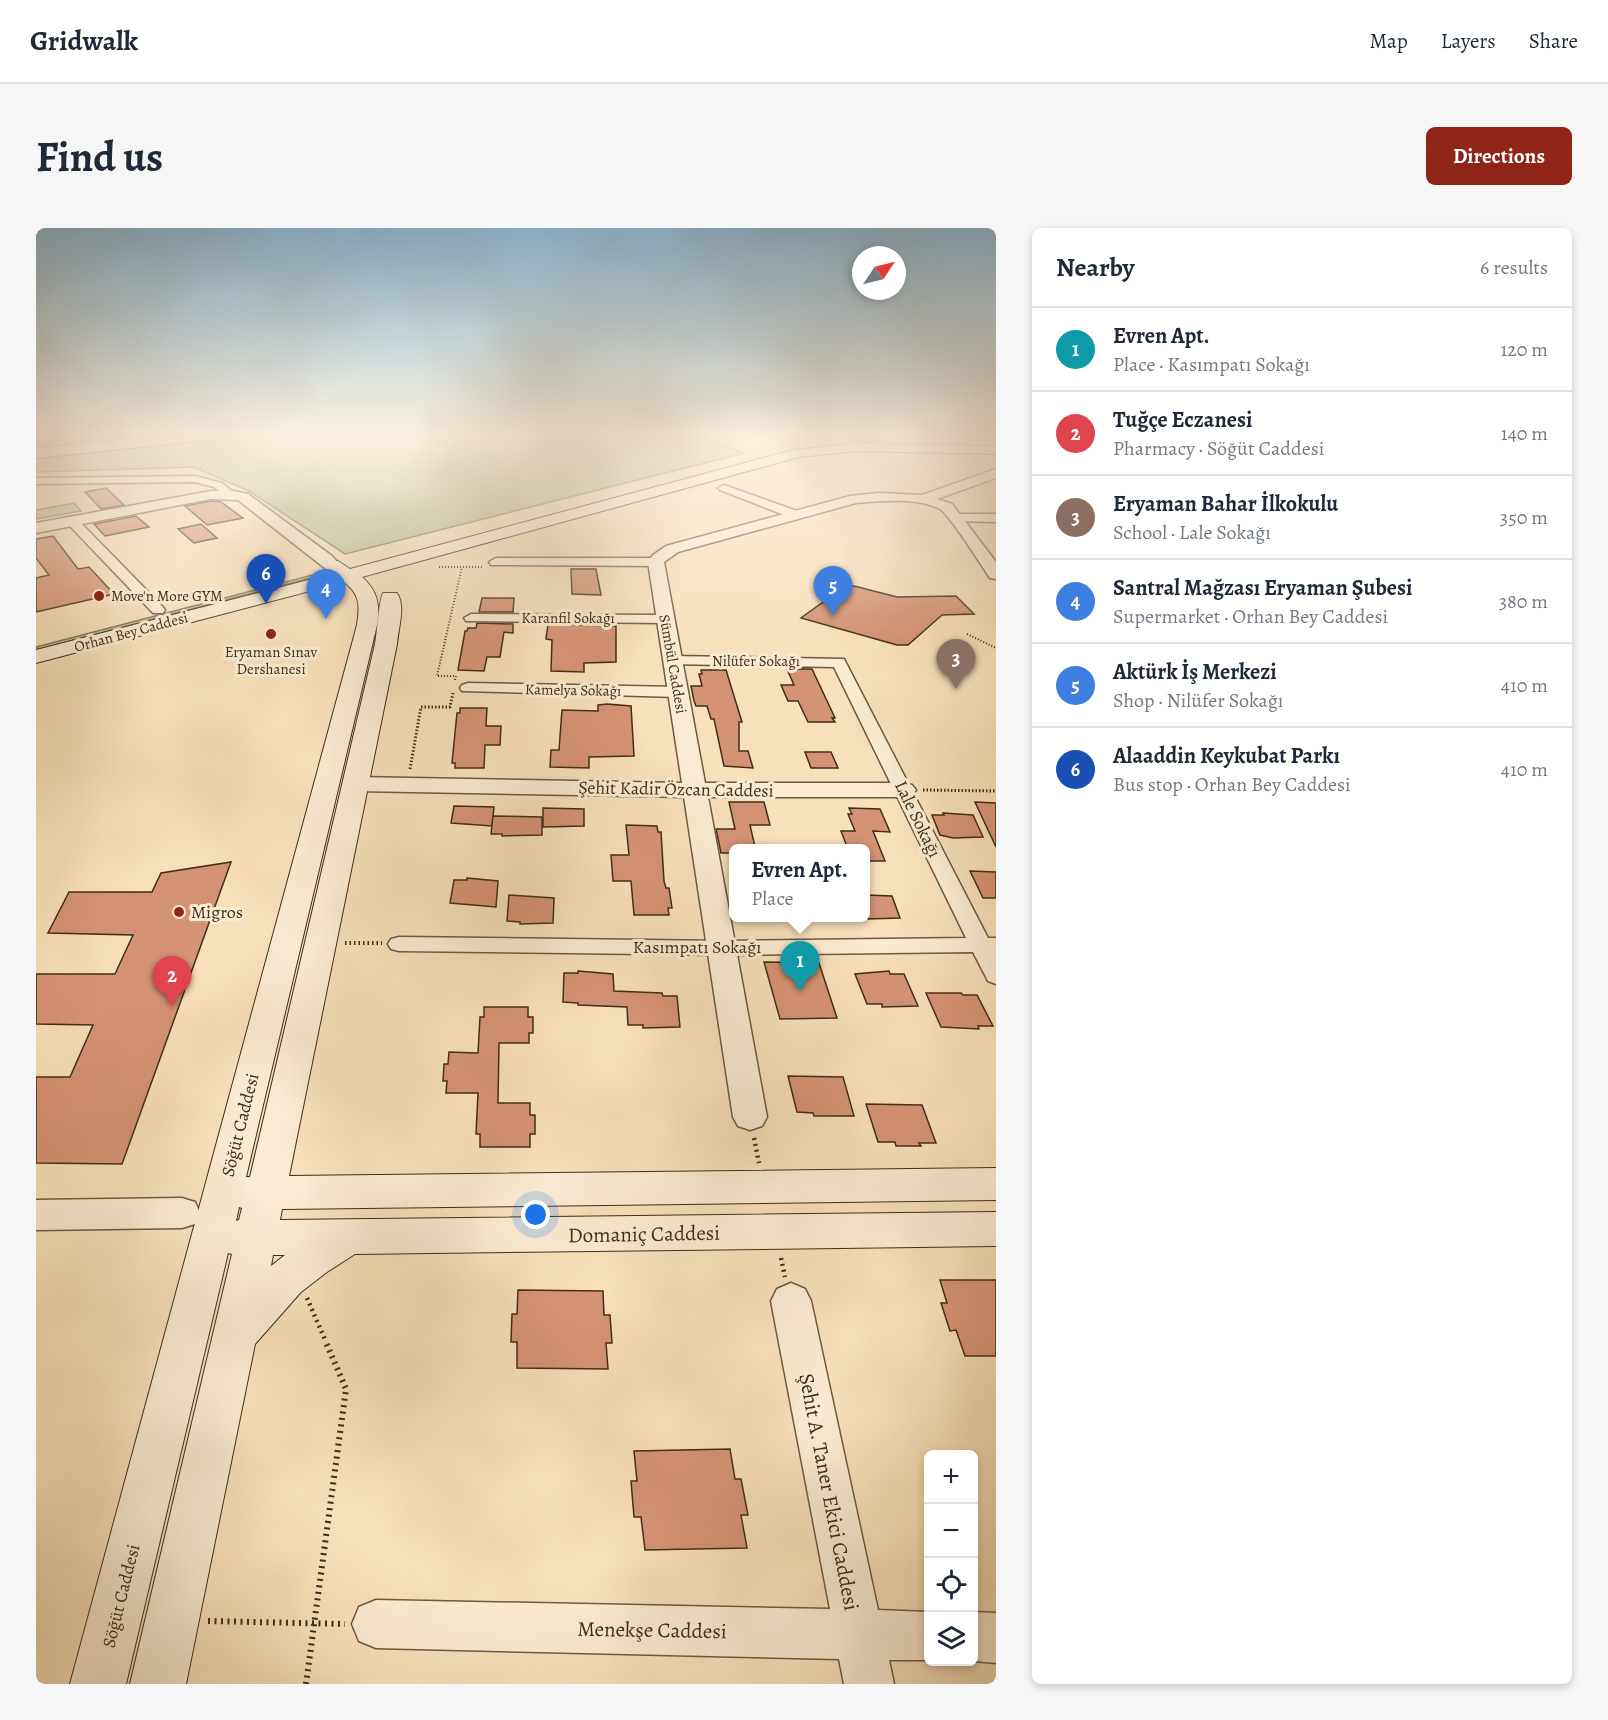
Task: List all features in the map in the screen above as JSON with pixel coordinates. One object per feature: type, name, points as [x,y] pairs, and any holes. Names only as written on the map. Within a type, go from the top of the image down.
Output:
[{"type":"main road","name":"Orhan Bey Caddesi","points":[[36,641],[158,610],[355,573],[593,504]]},
{"type":"main road","name":"Orhan Bey Caddesi","points":[[36,657],[612,504]]},
{"type":"main road","points":[[307,586],[346,588],[355,573]]},
{"type":"main road","name":"Söğüt Caddesi","points":[[98,1684],[216,1230],[244,1193],[320,943],[386,644],[391,608],[384,583],[355,573]]},
{"type":"main road","name":"Söğüt Caddesi","points":[[244,1193],[367,625],[370,602],[355,573]]},
{"type":"main road","points":[[244,1193],[996,1184]]},
{"type":"main road","name":"Domaniç Caddesi","points":[[216,1230],[347,1238],[996,1228]]},
{"type":"main road","name":"Söğüt Caddesi","points":[[158,1684],[234,1336],[216,1230]]},
{"type":"main road","points":[[234,1336],[263,1299],[294,1270],[347,1238]]},
{"type":"street","points":[[36,528],[163,504]]},
{"type":"street","points":[[252,504],[326,559],[355,573]]},
{"type":"street","points":[[767,504],[796,515]]},
{"type":"street","points":[[496,562],[656,562],[672,549],[840,504]]},
{"type":"street","points":[[939,504],[943,505],[955,518],[994,568]]},
{"type":"street","points":[[955,518],[996,518]]},
{"type":"street","points":[[72,521],[158,610]]},
{"type":"street","name":"Sümbül Caddesi","points":[[656,562],[750,1117]]},
{"type":"street","name":"Karanfil Sokağı","points":[[471,618],[666,619]]},
{"type":"street","name":"Nilüfer Sokağı","points":[[673,661],[839,662]]},
{"type":"street","name":"Lale Sokağı","points":[[839,662],[904,790],[988,945],[996,976]]},
{"type":"street","name":"Kamelya Sokağı","points":[[468,688],[678,692]]},
{"type":"street","name":"Şehit Kadir Özcan Caddesi","points":[[355,784],[694,790],[904,790]]},
{"type":"street","name":"Kasımpatı Sokağı","points":[[399,944],[722,948],[988,945]]},
{"type":"street","points":[[36,1215],[216,1230],[244,1193]]},
{"type":"street","name":"Şehit A. Taner Ekici Caddesi","points":[[790,1301],[869,1684]]},
{"type":"street","name":"Menekşe Caddesi","points":[[376,1624],[924,1636]]},
{"type":"street","points":[[978,1637],[996,1638]]},
{"type":"path","points":[[408,785],[421,707],[450,707],[456,676],[437,676],[462,567]]},
{"type":"path","points":[[967,634],[996,648]]},
{"type":"path","points":[[904,790],[996,791]]},
{"type":"path","points":[[320,943],[399,944]]},
{"type":"path","points":[[750,1117],[764,1187]]},
{"type":"path","points":[[776,1232],[790,1301]]},
{"type":"path","points":[[294,1270],[346,1389],[306,1684]]},
{"type":"path","points":[[172,1621],[376,1624]]},
{"type":"green space","points":[[75,504],[81,511],[36,519],[36,510]]},
{"type":"green space","points":[[269,504],[543,504],[345,554]]},
{"type":"green space","points":[[320,573],[326,574],[36,650],[36,647]]},
{"type":"building","points":[[96,504],[124,505],[101,509]]},
{"type":"building","points":[[224,504],[243,518],[207,525],[185,506]]},
{"type":"building","points":[[136,516],[149,527],[105,536],[94,524]]},
{"type":"building","points":[[201,524],[217,538],[194,543],[178,529]]},
{"type":"building","points":[[53,536],[78,569],[89,567],[114,594],[36,612],[36,578],[49,575],[36,558],[36,539]]},
{"type":"building","points":[[571,569],[596,569],[601,595],[572,594]]},
{"type":"building","points":[[854,586],[897,597],[956,596],[974,614],[942,615],[908,645],[897,645],[801,618],[844,587]]},
{"type":"building","points":[[482,598],[514,598],[513,612],[479,612]]},
{"type":"building","points":[[477,623],[513,624],[513,633],[504,632],[500,657],[487,657],[484,671],[458,670],[465,631],[468,628],[476,628]]},
{"type":"building","points":[[548,624],[616,626],[616,662],[584,663],[584,672],[551,671],[552,640],[546,639]]},
{"type":"building","points":[[787,669],[812,669],[835,722],[808,722],[798,701],[788,701],[781,685],[794,685]]},
{"type":"building","points":[[701,670],[726,670],[742,722],[739,722],[739,751],[748,751],[753,768],[724,766],[714,719],[711,719],[707,706],[696,706],[694,701],[691,686],[702,686],[699,674],[702,674]]},
{"type":"building","points":[[598,705],[631,706],[634,756],[589,757],[589,768],[550,767],[551,750],[559,750],[562,710],[598,711]]},
{"type":"building","points":[[460,708],[487,708],[486,726],[501,726],[500,745],[485,745],[484,768],[455,768],[455,763],[452,763],[457,713],[460,713]]},
{"type":"building","points":[[805,752],[831,752],[838,768],[811,768]]},
{"type":"building","points":[[729,802],[764,802],[770,825],[750,825],[754,844],[729,844],[729,853],[721,853],[716,829],[735,829]]},
{"type":"building","points":[[975,802],[996,803],[996,847]]},
{"type":"building","points":[[454,806],[494,807],[492,826],[451,823]]},
{"type":"building","points":[[543,808],[584,809],[584,826],[543,827]]},
{"type":"building","points":[[849,808],[880,809],[890,832],[873,831],[885,861],[870,861],[870,844],[846,844],[841,831],[855,831],[848,814],[852,814]]},
{"type":"building","points":[[943,813],[973,815],[983,837],[953,838],[940,835],[932,815],[944,815]]},
{"type":"building","points":[[493,816],[542,817],[542,835],[491,834]]},
{"type":"building","points":[[626,825],[657,826],[658,832],[661,832],[664,881],[666,888],[669,888],[672,908],[668,908],[669,915],[634,915],[631,881],[613,881],[611,855],[629,855]]},
{"type":"building","points":[[231,862],[122,1164],[36,1163],[36,1077],[70,1077],[93,1025],[36,1024],[36,974],[115,974],[133,935],[48,933],[69,892],[152,892],[161,873]]},
{"type":"building","points":[[970,871],[996,872],[996,898],[983,898]]},
{"type":"building","points":[[467,878],[498,881],[496,907],[450,903],[454,880],[467,880]]},
{"type":"building","points":[[509,895],[554,898],[553,923],[520,924],[520,922],[507,921]]},
{"type":"building","points":[[870,895],[892,896],[900,918],[870,919]]},
{"type":"building","points":[[764,962],[819,963],[837,1018],[780,1019]]},
{"type":"building","points":[[578,971],[613,974],[614,991],[662,993],[663,996],[677,996],[680,1027],[643,1028],[643,1025],[628,1025],[627,1007],[578,1005],[578,1003],[563,1002],[564,973],[578,973]]},
{"type":"building","points":[[889,971],[890,974],[904,974],[918,1006],[882,1007],[882,1004],[867,1004],[855,974]]},
{"type":"building","points":[[926,993],[977,995],[993,1026],[978,1026],[979,1029],[941,1027]]},
{"type":"building","points":[[484,1007],[528,1007],[528,1017],[533,1017],[533,1033],[529,1033],[529,1043],[499,1043],[498,1103],[530,1103],[530,1115],[535,1115],[535,1134],[530,1134],[530,1147],[480,1147],[480,1134],[476,1134],[478,1093],[446,1093],[447,1081],[443,1081],[444,1064],[448,1064],[449,1052],[478,1053],[480,1017],[484,1017]]},
{"type":"building","points":[[788,1076],[843,1077],[854,1116],[814,1116],[813,1113],[797,1112]]},
{"type":"building","points":[[866,1104],[922,1105],[936,1143],[919,1143],[921,1146],[896,1146],[895,1142],[878,1142]]},
{"type":"building","points":[[940,1280],[996,1280],[996,1356],[965,1356],[956,1330],[950,1331],[941,1303],[947,1303]]},
{"type":"building","points":[[518,1290],[603,1291],[604,1315],[610,1315],[612,1343],[606,1343],[608,1369],[517,1368],[517,1342],[511,1342],[512,1314],[517,1314]]},
{"type":"building","points":[[730,1449],[735,1479],[741,1479],[748,1515],[741,1515],[747,1548],[645,1550],[641,1517],[634,1517],[631,1481],[637,1481],[634,1451]]},
{"type":"place","name":"Move'n More GYM","points":[[99,596]]},
{"type":"place","name":"Alaaddin Keykubat Parkı","points":[[266,604]]},
{"type":"place","name":"Aktürk İş Merkezi","points":[[833,616]]},
{"type":"place","name":"Santral Mağzası Eryaman Şubesi","points":[[326,619]]},
{"type":"place","name":"Eryaman Sınav Dershanesi","points":[[271,634]]},
{"type":"place","name":"Eryaman Bahar İlkokulu","points":[[956,689]]},
{"type":"place","name":"Migros","points":[[179,912]]},
{"type":"place","name":"Evren Apt.","points":[[800,991]]},
{"type":"place","name":"Tuğçe Eczanesi","points":[[172,1006]]}]
